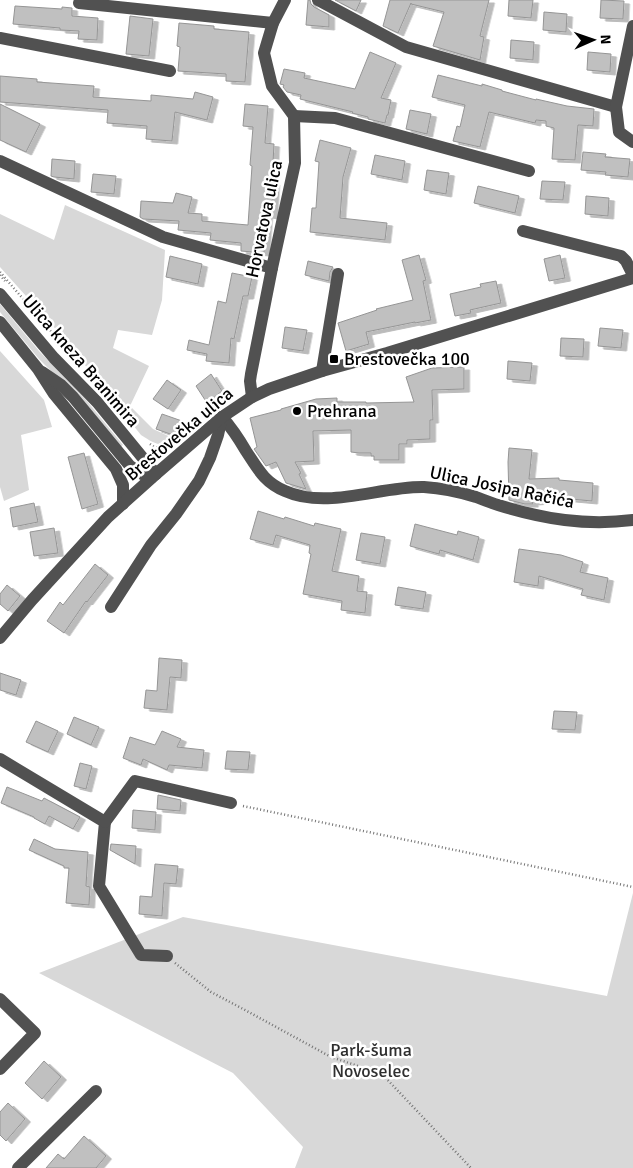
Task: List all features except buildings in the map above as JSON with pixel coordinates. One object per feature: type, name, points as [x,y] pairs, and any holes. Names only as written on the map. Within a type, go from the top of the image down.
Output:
[{"type":"street","points":[[285,0],[273,23],[264,53],[272,86],[294,116],[335,118],[529,171]]},
{"type":"street","points":[[318,0],[406,47],[616,107]]},
{"type":"street","points":[[79,3],[273,23]]},
{"type":"street","points":[[633,26],[616,107],[619,132],[633,142]]},
{"type":"street","points":[[0,38],[170,70]]},
{"type":"street","name":"Horvatova ulica","points":[[252,397],[251,374],[295,163],[294,116]]},
{"type":"street","points":[[0,161],[163,237],[272,268]]},
{"type":"street","points":[[523,231],[621,256],[626,261],[633,277]]},
{"type":"street","points":[[322,371],[338,274]]},
{"type":"street","name":"Brestovečka ulica","points":[[0,638],[108,517],[222,417],[252,397],[269,389],[322,371],[388,353],[633,277]]},
{"type":"street","name":"Ulica kneza Branimira","points":[[0,294],[50,353],[96,402],[154,476]]},
{"type":"street","name":"Ulica kneza Branimira","points":[[0,322],[38,369],[54,394],[116,469],[123,485],[123,504]]},
{"type":"street","name":"Ulica kneza Branimira","points":[[38,369],[61,385],[73,397],[130,466],[140,473],[154,476]]},
{"type":"street","points":[[111,607],[151,545],[199,481],[210,458],[222,417]]},
{"type":"street","name":"Ulica Josipa Račića","points":[[222,417],[259,472],[274,485],[296,495],[331,498],[396,488],[425,487],[476,497],[504,507],[553,520],[588,522],[633,520]]},
{"type":"street","points":[[0,759],[105,822]]},
{"type":"street","points":[[166,956],[141,955],[99,886],[105,822],[134,781],[231,803]]},
{"type":"street","points":[[0,999],[35,1033],[0,1069]]},
{"type":"street","points":[[18,1168],[96,1091]]},
{"type":"path","points":[[0,272],[73,357]]},
{"type":"path","points":[[148,443],[154,447],[168,448]]},
{"type":"path","points":[[231,803],[633,887]]},
{"type":"path","points":[[166,956],[211,992],[331,1057],[382,1074],[471,1168]]},
{"type":"green space","points":[[65,205],[165,250],[162,300],[152,335],[118,330],[113,348],[149,366],[130,406],[153,429],[177,440],[167,444],[158,444],[141,435],[61,335],[0,267],[0,214],[54,240]]},
{"type":"green space","points":[[0,304],[39,351],[87,401],[123,445],[119,448],[69,389],[39,359],[0,312]]},
{"type":"green space","points":[[0,351],[44,400],[52,427],[21,435],[29,490],[4,501],[0,487]]},
{"type":"green space","name":"Park-šuma Novoselec","points":[[633,893],[633,1168],[295,1168],[303,1147],[233,1073],[39,973],[183,917],[607,996]]},
{"type":"place","name":"Brestovečka 100","points":[[334,359]]},
{"type":"place","name":"Prehrana","points":[[297,411]]}]
